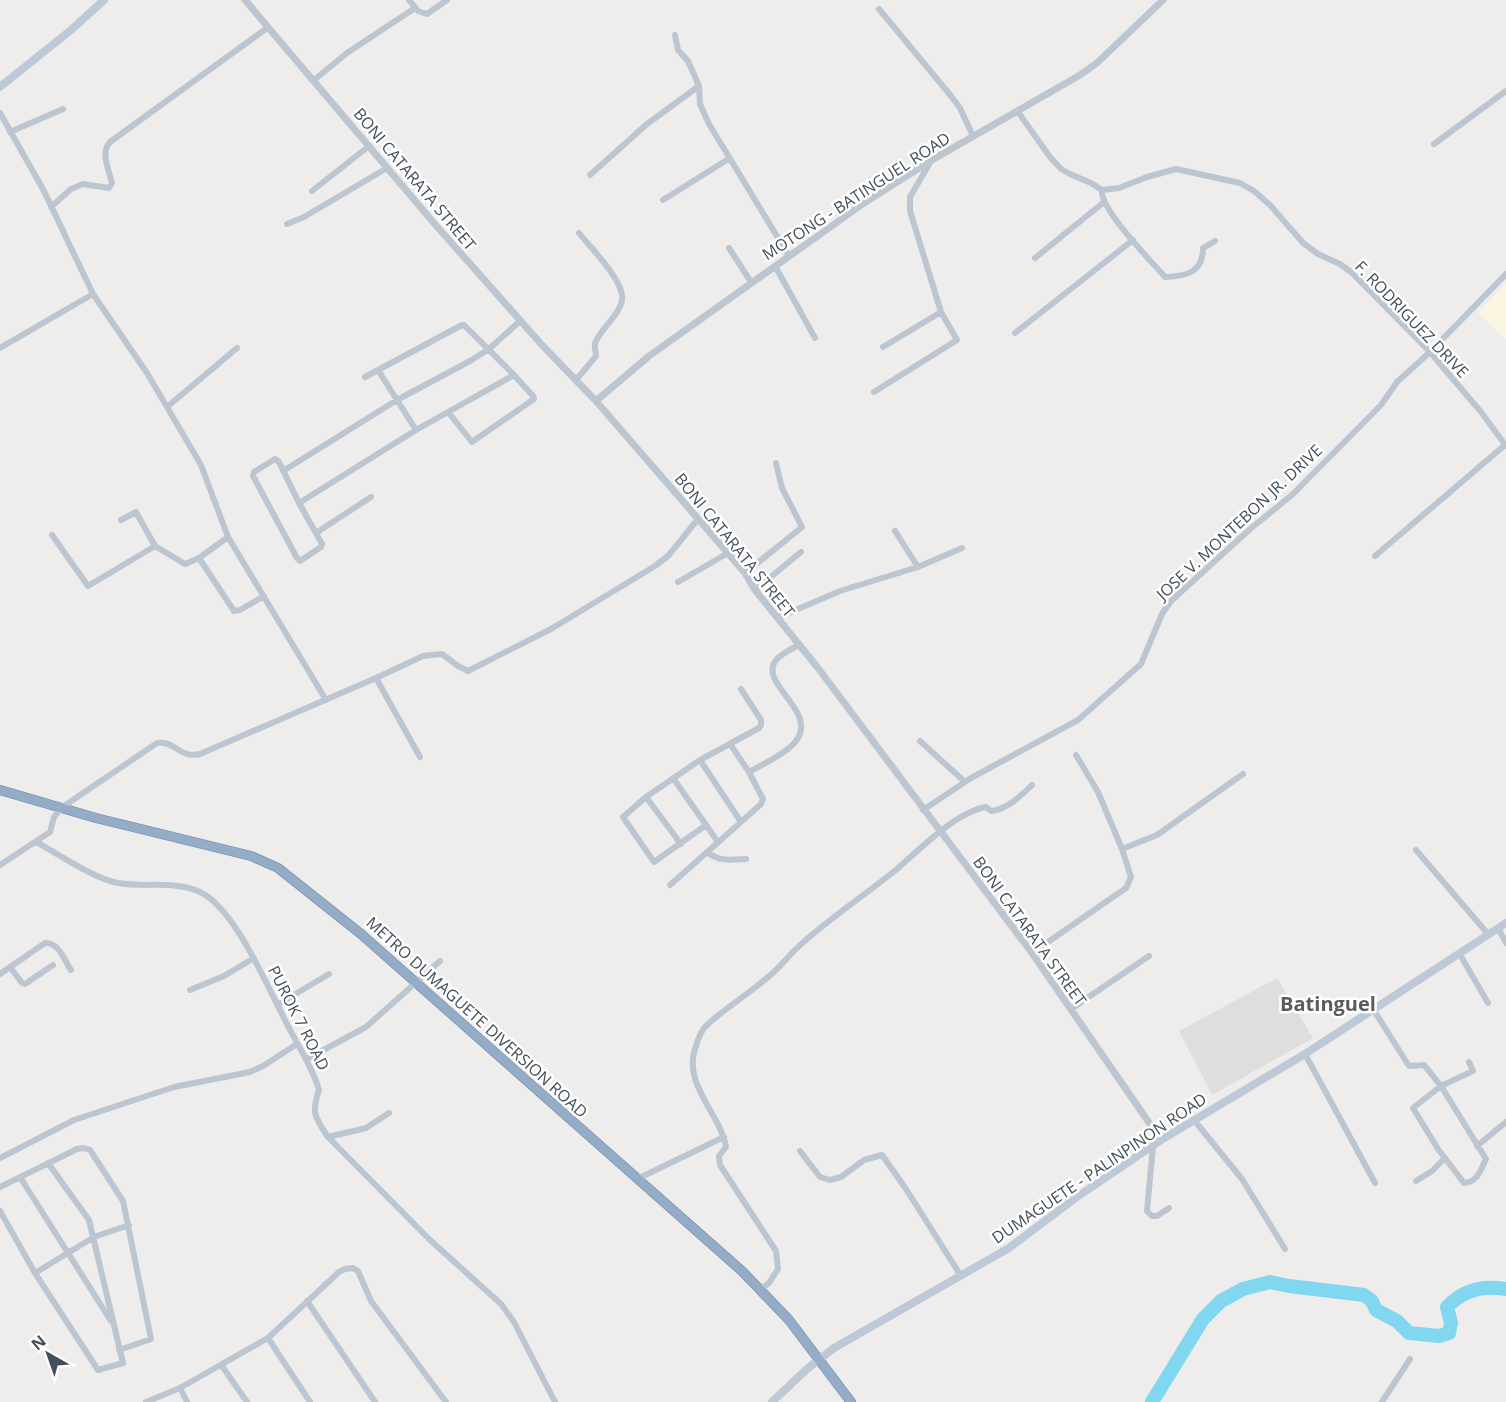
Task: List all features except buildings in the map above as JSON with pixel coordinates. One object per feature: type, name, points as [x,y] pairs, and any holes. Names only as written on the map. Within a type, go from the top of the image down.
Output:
[{"type":"highway","name":"METRO DUMAGUETE DIVERSION ROAD","points":[[0,790],[139,829],[227,849],[251,856],[278,868],[331,909],[761,1289],[819,1358],[851,1402]]},
{"type":"main road","points":[[0,87],[71,30],[104,0]]},
{"type":"main road","name":"DUMAGUETE - PALINPINON ROAD","points":[[772,1402],[819,1358],[848,1339],[1009,1248],[1074,1199],[1161,1140],[1305,1054],[1506,923]]},
{"type":"street","name":"BONI CATARATA STREET","points":[[245,0],[520,321],[596,401],[745,573],[755,590],[800,645],[922,810],[1032,953],[1161,1140]]},
{"type":"street","points":[[409,0],[422,14],[427,14],[447,0]]},
{"type":"street","name":"MOTONG - BATINGUEL ROAD","points":[[596,401],[649,356],[864,203],[932,160],[1018,112],[1097,63],[1163,0]]},
{"type":"street","points":[[314,80],[347,53],[415,8]]},
{"type":"street","points":[[879,9],[951,96],[973,136]]},
{"type":"street","points":[[51,207],[71,189],[84,184],[109,188],[112,183],[105,146],[267,28]]},
{"type":"street","points":[[675,36],[678,50],[688,61],[699,86],[700,104],[704,113],[789,256]]},
{"type":"street","points":[[590,175],[641,129],[699,86]]},
{"type":"street","points":[[1434,144],[1506,91]]},
{"type":"street","points":[[10,132],[63,108]]},
{"type":"street","points":[[1018,112],[1061,169],[1102,190],[1101,196],[1104,202],[1165,277],[1180,276],[1198,268],[1203,259],[1203,248],[1215,241]]},
{"type":"street","points":[[0,113],[51,207],[93,294],[147,373],[201,465],[228,537],[326,700]]},
{"type":"street","points":[[312,191],[369,146]]},
{"type":"street","points":[[663,200],[730,159]]},
{"type":"street","points":[[874,392],[957,340],[940,312],[910,212],[910,197],[932,160]]},
{"type":"street","points":[[287,224],[304,217],[337,195],[387,168]]},
{"type":"street","name":"F. RODRIGUEZ DRIVE","points":[[1102,190],[1119,188],[1147,177],[1176,170],[1240,183],[1254,191],[1270,205],[1303,243],[1351,272],[1430,352],[1506,445]]},
{"type":"street","points":[[1035,258],[1104,202]]},
{"type":"street","points":[[576,380],[596,356],[594,345],[621,307],[622,295],[616,280],[579,233]]},
{"type":"street","points":[[1015,333],[1133,240]]},
{"type":"street","points":[[729,248],[751,282]]},
{"type":"street","points":[[775,266],[815,338]]},
{"type":"street","name":"JOSE V. MONTEBON JR. DRIVE","points":[[922,810],[965,782],[1078,720],[1141,664],[1162,614],[1171,601],[1249,530],[1293,494],[1381,405],[1397,382],[1430,352],[1506,274]]},
{"type":"street","points":[[0,348],[93,294]]},
{"type":"street","points":[[883,347],[940,312]]},
{"type":"street","points":[[283,471],[397,400],[489,349],[520,321]]},
{"type":"street","points":[[365,377],[464,325],[514,375],[534,399],[472,442],[448,412]]},
{"type":"street","points":[[167,407],[237,348]]},
{"type":"street","points":[[378,370],[416,430]]},
{"type":"street","points":[[299,503],[416,430],[514,375]]},
{"type":"street","points":[[1376,556],[1506,445]]},
{"type":"street","points":[[275,459],[283,471],[322,544],[300,561],[253,476],[254,472],[275,459]]},
{"type":"street","points":[[745,573],[802,527],[783,489],[776,463]]},
{"type":"street","points":[[316,533],[371,496]]},
{"type":"street","points":[[121,520],[136,512],[155,546],[183,563],[199,558],[228,537]]},
{"type":"street","points":[[0,865],[50,832],[54,817],[61,808],[157,743],[168,744],[186,755],[200,754],[423,656],[442,654],[468,671],[551,629],[655,566],[668,556],[698,519]]},
{"type":"street","points":[[895,531],[918,567]]},
{"type":"street","points":[[52,535],[88,586],[155,546]]},
{"type":"street","points":[[777,618],[840,591],[918,567],[962,548]]},
{"type":"street","points":[[755,590],[801,552]]},
{"type":"street","points":[[678,582],[728,553]]},
{"type":"street","points":[[199,558],[234,611],[264,596]]},
{"type":"street","points":[[749,772],[791,747],[799,737],[802,724],[797,711],[777,684],[772,672],[774,662],[782,654],[800,645]]},
{"type":"street","points":[[376,678],[420,757]]},
{"type":"street","points":[[706,825],[657,861],[652,860],[623,818],[646,797],[673,778],[761,725],[761,720],[741,689]]},
{"type":"street","points":[[920,741],[965,782]]},
{"type":"street","points":[[670,885],[741,822],[763,799],[749,772],[730,744]]},
{"type":"street","points":[[1032,953],[1126,888],[1131,878],[1122,849],[1098,792],[1076,755]]},
{"type":"street","points":[[700,760],[741,822]]},
{"type":"street","points":[[1122,849],[1157,835],[1243,774]]},
{"type":"street","points":[[673,778],[718,842]]},
{"type":"street","points":[[761,1289],[769,1283],[778,1269],[776,1251],[720,1165],[719,1156],[726,1147],[724,1137],[694,1076],[694,1052],[705,1027],[770,976],[797,948],[897,869],[922,845],[979,808],[998,810],[1014,801],[1032,785]]},
{"type":"street","points":[[646,797],[681,844]]},
{"type":"street","name":"PUROK 7 ROAD","points":[[36,842],[104,879],[118,884],[184,888],[198,891],[213,900],[254,958],[297,1044],[307,1059],[319,1090],[313,1106],[316,1118],[328,1137],[429,1239],[501,1304],[514,1322],[555,1402]]},
{"type":"street","points":[[1416,850],[1488,934]]},
{"type":"street","points":[[707,852],[723,861],[746,859]]},
{"type":"street","points":[[1498,928],[1506,943]]},
{"type":"street","points":[[0,974],[45,943],[51,942],[71,970]]},
{"type":"street","points":[[1459,953],[1488,1003]]},
{"type":"street","points":[[1071,1009],[1149,956]]},
{"type":"street","points":[[190,990],[224,976],[254,958]]},
{"type":"street","points":[[307,1059],[366,1026],[440,961]]},
{"type":"street","points":[[10,967],[25,984],[53,965]]},
{"type":"street","points":[[277,1005],[329,974]]},
{"type":"street","points":[[1373,1009],[1409,1066],[1424,1065],[1441,1086],[1486,1159],[1478,1176],[1469,1183],[1464,1183],[1413,1108],[1441,1086],[1473,1071],[1469,1062]]},
{"type":"street","points":[[0,1158],[74,1120],[174,1087],[250,1072],[297,1044]]},
{"type":"street","points":[[1305,1054],[1375,1183]]},
{"type":"street","points":[[328,1137],[366,1128],[389,1113]]},
{"type":"street","points":[[1194,1120],[1242,1179],[1285,1249]]},
{"type":"street","points":[[1477,1146],[1506,1122]]},
{"type":"street","points":[[637,1179],[724,1137]]},
{"type":"street","points":[[1153,1146],[1147,1212],[1152,1216],[1157,1216],[1169,1208]]},
{"type":"street","points":[[0,1187],[77,1149],[90,1150],[123,1201],[151,1339],[119,1350]]},
{"type":"street","points":[[800,1151],[820,1177],[830,1180],[841,1177],[864,1160],[882,1155],[960,1276]]},
{"type":"street","points":[[1416,1181],[1432,1171],[1445,1158]]},
{"type":"street","points":[[0,1211],[3,1224],[98,1370],[123,1363],[89,1220],[48,1163]]},
{"type":"street","points":[[20,1177],[113,1325]]},
{"type":"street","points":[[35,1273],[94,1237],[129,1226]]},
{"type":"street","points":[[146,1402],[180,1389],[268,1338],[339,1272],[353,1268],[358,1271],[371,1301],[446,1402]]},
{"type":"street","points":[[307,1301],[375,1402]]},
{"type":"street","points":[[268,1338],[310,1402]]},
{"type":"street","points":[[1382,1402],[1410,1359]]},
{"type":"street","points":[[222,1366],[247,1402]]},
{"type":"street","points":[[180,1389],[187,1402]]},
{"type":"shaded area","points":[[1506,283],[1506,339],[1479,312]]},
{"type":"shaded area","points":[[1277,978],[1313,1038],[1212,1095],[1179,1031]]},
{"type":"waterway","points":[[1152,1402],[1203,1319],[1221,1301],[1243,1289],[1270,1282],[1364,1295],[1372,1301],[1376,1310],[1397,1321],[1409,1333],[1439,1336],[1449,1333],[1451,1323],[1447,1307],[1460,1296],[1481,1288],[1506,1289]]},
{"type":"district","name":"Batinguel","points":[[1328,1003]]}]
